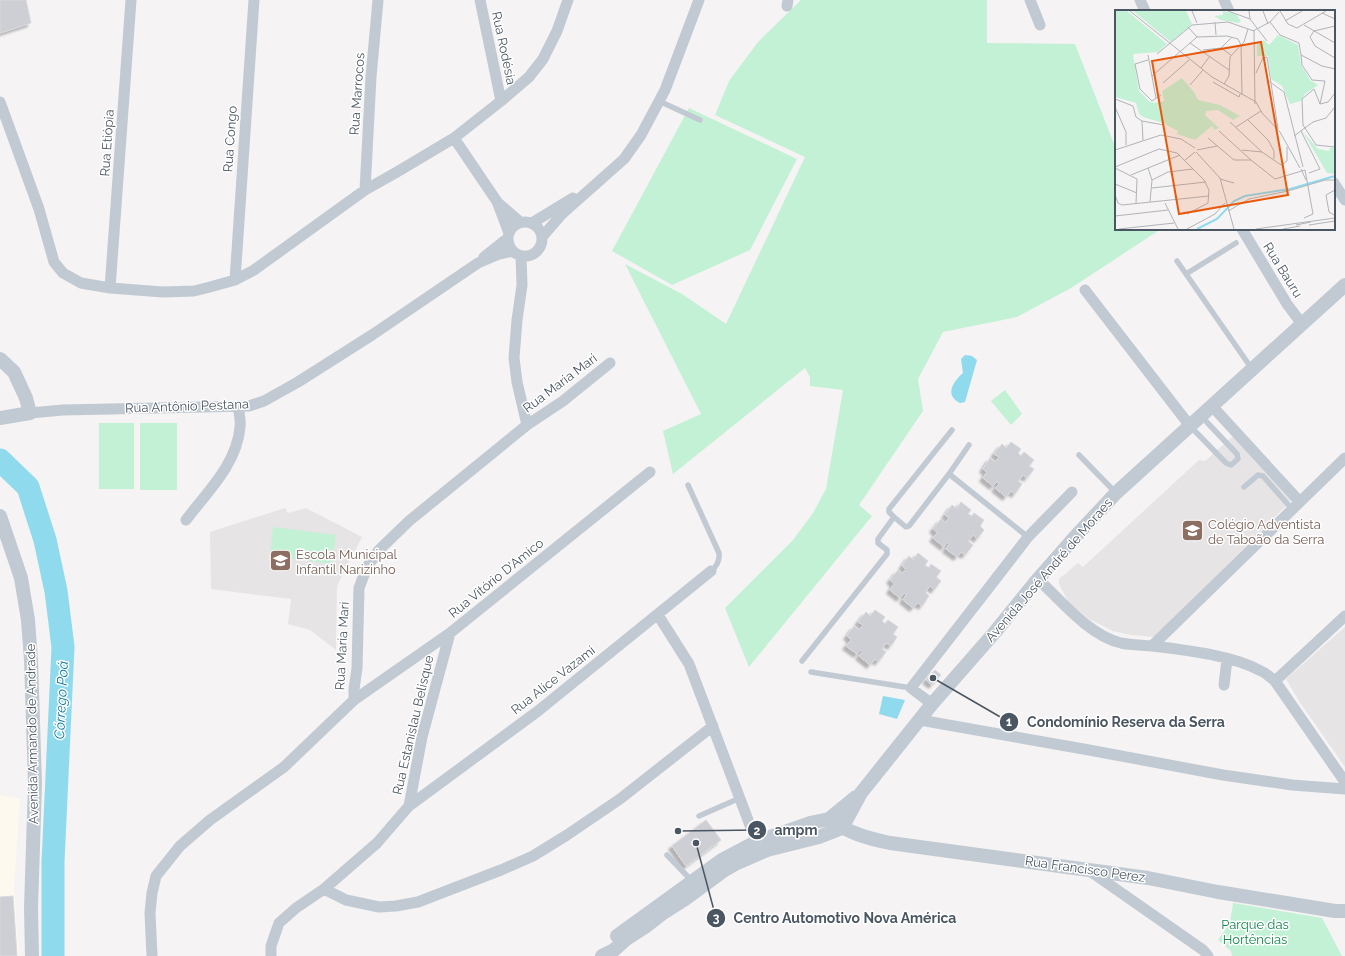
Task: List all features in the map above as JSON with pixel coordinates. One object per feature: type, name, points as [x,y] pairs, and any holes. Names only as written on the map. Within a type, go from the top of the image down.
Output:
[{"type":"street","name":"Rua Etiópia","points":[[110,288],[131,0]]},
{"type":"street","name":"Rua Congo","points":[[235,280],[254,0]]},
{"type":"street","name":"Rua Marrocos","points":[[365,190],[371,77],[378,0]]},
{"type":"street","name":"Rua Rodésia","points":[[480,0],[501,101]]},
{"type":"street","points":[[0,102],[39,209],[54,262],[63,273],[81,283],[110,288],[163,292],[194,292],[235,280],[254,270],[365,190],[454,138],[529,77],[543,59],[557,31],[568,0]]},
{"type":"street","points":[[542,237],[562,214],[624,159],[641,134],[665,90],[699,0]]},
{"type":"street","points":[[1030,0],[1040,25]]},
{"type":"street","points":[[1140,0],[1145,10]]},
{"type":"street","points":[[1224,0],[1229,10]]},
{"type":"street","points":[[454,138],[498,203],[520,222]]},
{"type":"street","points":[[532,223],[596,184]]},
{"type":"street","points":[[1335,185],[1345,200]]},
{"type":"street","points":[[498,203],[508,235],[510,247],[522,254],[540,248],[542,237],[537,226],[532,223],[526,221],[520,222],[514,225],[508,235]]},
{"type":"street","name":"Rua Bauru","points":[[1243,230],[1287,304],[1302,324]]},
{"type":"street","name":"Rua Antônio Pestana","points":[[478,263],[488,252],[508,235]]},
{"type":"street","name":"Rua Antônio Pestana","points":[[0,418],[25,409],[63,410],[249,406],[264,400],[298,382],[372,335],[478,263],[498,254],[522,254]]},
{"type":"street","points":[[522,254],[522,285],[516,320],[514,358],[517,382],[527,425]]},
{"type":"street","name":"Avenida José André de Moraes","points":[[602,956],[614,950],[625,940],[645,928],[663,913],[758,848],[777,847],[819,837],[842,828],[861,793],[932,704],[996,632],[1038,579],[1074,538],[1116,493],[1345,285]]},
{"type":"street","points":[[1085,290],[1195,421]]},
{"type":"street","points":[[0,359],[14,372],[25,409]]},
{"type":"street","name":"Rua Maria Mari","points":[[152,956],[150,913],[152,893],[156,876],[180,846],[210,820],[284,767],[354,700],[357,668],[359,588],[367,567],[378,550],[408,521],[527,425],[563,401],[610,363]]},
{"type":"street","points":[[186,520],[220,476],[235,451],[241,426],[238,406]]},
{"type":"street","points":[[1212,406],[1296,506]]},
{"type":"street","points":[[1152,646],[1345,458]]},
{"type":"street","name":"Rua Vitório D'Amico","points":[[354,700],[450,633],[650,472]]},
{"type":"street","points":[[932,704],[911,688],[1028,537],[1072,492]]},
{"type":"street","name":"Avenida Armando de Andrade","points":[[0,516],[21,578],[28,620],[35,784],[30,908],[32,956]]},
{"type":"street","name":"Rua Alice Vazami","points":[[409,806],[538,711],[711,571]]},
{"type":"street","points":[[1038,579],[1086,624],[1101,635],[1121,643],[1152,646],[1227,659],[1247,664],[1262,671],[1276,681],[1345,782]]},
{"type":"street","points":[[658,615],[689,664],[758,848]]},
{"type":"street","points":[[1276,681],[1345,616]]},
{"type":"street","name":"Rua Estanislau Belisque","points":[[271,956],[271,946],[279,923],[296,908],[324,889],[377,843],[409,806],[422,737],[450,633]]},
{"type":"street","points":[[1224,684],[1227,659]]},
{"type":"street","points":[[920,720],[1222,775],[1292,785],[1345,789]]},
{"type":"street","points":[[324,889],[346,900],[379,907],[396,906],[418,902],[501,870],[533,856],[620,799],[713,726]]},
{"type":"street","name":"Avenida José André de Moraes","points":[[596,956],[606,945],[622,932],[722,860],[758,848],[810,823],[829,819],[861,793]]},
{"type":"street","name":"Rua Francisco Perez","points":[[829,819],[842,828],[869,838],[890,843],[1148,878],[1226,893],[1345,911]]},
{"type":"street","points":[[1088,870],[1203,950],[1208,956]]},
{"type":"lane","points":[[659,101],[700,120]]},
{"type":"lane","points":[[1186,274],[1236,243]]},
{"type":"lane","points":[[1177,261],[1252,369]]},
{"type":"lane","points":[[1195,421],[1237,454],[1238,459],[1231,465],[1226,463],[1195,421]]},
{"type":"lane","points":[[952,430],[889,509],[889,512],[906,527],[909,526],[949,474],[969,445]]},
{"type":"lane","points":[[1079,455],[1116,493]]},
{"type":"lane","points":[[949,474],[1028,537]]},
{"type":"lane","points":[[1244,487],[1258,475],[1262,476],[1296,506]]},
{"type":"lane","points":[[688,485],[719,553],[718,563],[711,571]]},
{"type":"lane","points":[[802,661],[887,554],[887,550],[878,543],[878,539],[894,516]]},
{"type":"lane","points":[[811,672],[911,688]]},
{"type":"lane","points":[[699,816],[740,798]]},
{"type":"lane","points":[[667,855],[693,881]]},
{"type":"shaded area","name":"Colégio Adventista de Taboão da Serra","points":[[1233,436],[1294,498],[1155,637],[1131,635],[1113,631],[1089,619],[1069,603],[1059,584],[1059,579],[1078,563],[1083,567],[1199,460],[1205,461]]},
{"type":"shaded area","name":"Escola Municipal Infantil Narizinho","points":[[285,508],[288,513],[306,508],[362,537],[337,586],[336,650],[310,630],[288,624],[291,599],[211,589],[210,532]]},
{"type":"shaded area","points":[[1345,627],[1345,767],[1299,701],[1286,679]]},
{"type":"shaded area","points":[[0,795],[20,799],[14,888],[19,956],[0,956]]},
{"type":"green space","points":[[801,0],[987,0],[987,43],[1075,44],[1115,146],[1115,230],[1158,231],[1071,288],[1017,317],[943,332],[918,379],[923,411],[859,505],[872,516],[749,667],[725,608],[793,540],[813,513],[826,489],[843,390],[810,386],[810,377],[805,368],[673,474],[663,431],[701,414],[625,264],[682,294],[726,324],[805,157],[715,115],[729,81],[758,42]]},
{"type":"green space","points":[[689,108],[797,159],[750,250],[672,285],[612,251]]},
{"type":"green space","points":[[1005,390],[1022,414],[1011,425],[991,401]]},
{"type":"green space","points":[[99,423],[134,423],[134,489],[99,489]]},
{"type":"green space","points":[[140,423],[177,423],[177,490],[140,490]]},
{"type":"green space","points":[[273,527],[336,535],[332,564],[270,555]]},
{"type":"green space","name":"Parque das Hortências","points":[[1233,903],[1322,918],[1342,956],[1232,956],[1231,951],[1218,940],[1230,923]]},
{"type":"water","points":[[965,355],[972,356],[977,360],[965,402],[960,403],[955,400],[951,392],[953,384],[963,373],[961,359]]},
{"type":"water","points":[[883,696],[905,700],[897,719],[879,714]]},
{"type":"building","points":[[0,0],[26,0],[31,23],[0,33]]},
{"type":"building","points":[[1011,442],[1021,449],[1018,453],[1021,456],[1024,452],[1034,460],[1029,466],[1034,469],[1027,478],[1023,475],[1018,481],[1022,484],[1015,494],[1011,491],[1006,497],[995,488],[999,484],[997,482],[993,486],[983,478],[987,472],[983,469],[990,458],[995,462],[999,457],[994,454],[1002,444],[1006,448]]},
{"type":"building","points":[[961,502],[971,510],[968,514],[972,516],[974,513],[984,520],[980,526],[984,530],[977,539],[973,535],[968,541],[973,545],[965,555],[961,552],[957,557],[946,549],[949,544],[947,542],[944,547],[933,538],[937,533],[933,529],[941,519],[945,523],[949,518],[945,515],[952,505],[957,509]]},
{"type":"building","points":[[918,553],[928,561],[925,565],[929,568],[931,564],[941,571],[936,577],[941,581],[934,590],[930,586],[925,592],[929,596],[922,606],[918,603],[913,608],[903,600],[906,595],[904,593],[900,598],[890,590],[894,584],[890,580],[898,570],[902,574],[906,569],[902,566],[909,556],[913,560]]},
{"type":"building","points":[[875,610],[885,617],[882,621],[885,624],[888,620],[898,627],[893,634],[897,637],[891,646],[886,643],[882,649],[886,652],[878,662],[875,659],[870,665],[859,656],[863,651],[861,650],[857,654],[846,646],[851,640],[847,636],[854,626],[859,630],[863,625],[858,622],[866,612],[870,616]]},
{"type":"building","points":[[935,670],[941,675],[932,685],[926,680]]},
{"type":"building","points":[[706,820],[721,840],[686,866],[672,846]]},
{"type":"building","points":[[13,896],[17,956],[0,956],[0,897]]},
{"type":"waterway","name":"Córrego Poá","points":[[0,460],[28,487],[45,540],[56,591],[63,647],[53,862],[53,956]]},
{"type":"place","name":"Colégio Adventista de Taboão da Serra","points":[[1192,531]]},
{"type":"place","name":"Escola Municipal Infantil Narizinho","points":[[280,561]]},
{"type":"place","name":"Condomínio Reserva da Serra","points":[[933,678]]},
{"type":"place","name":"ampm","points":[[678,831]]},
{"type":"place","name":"Centro Automotivo Nova América","points":[[696,843]]}]
